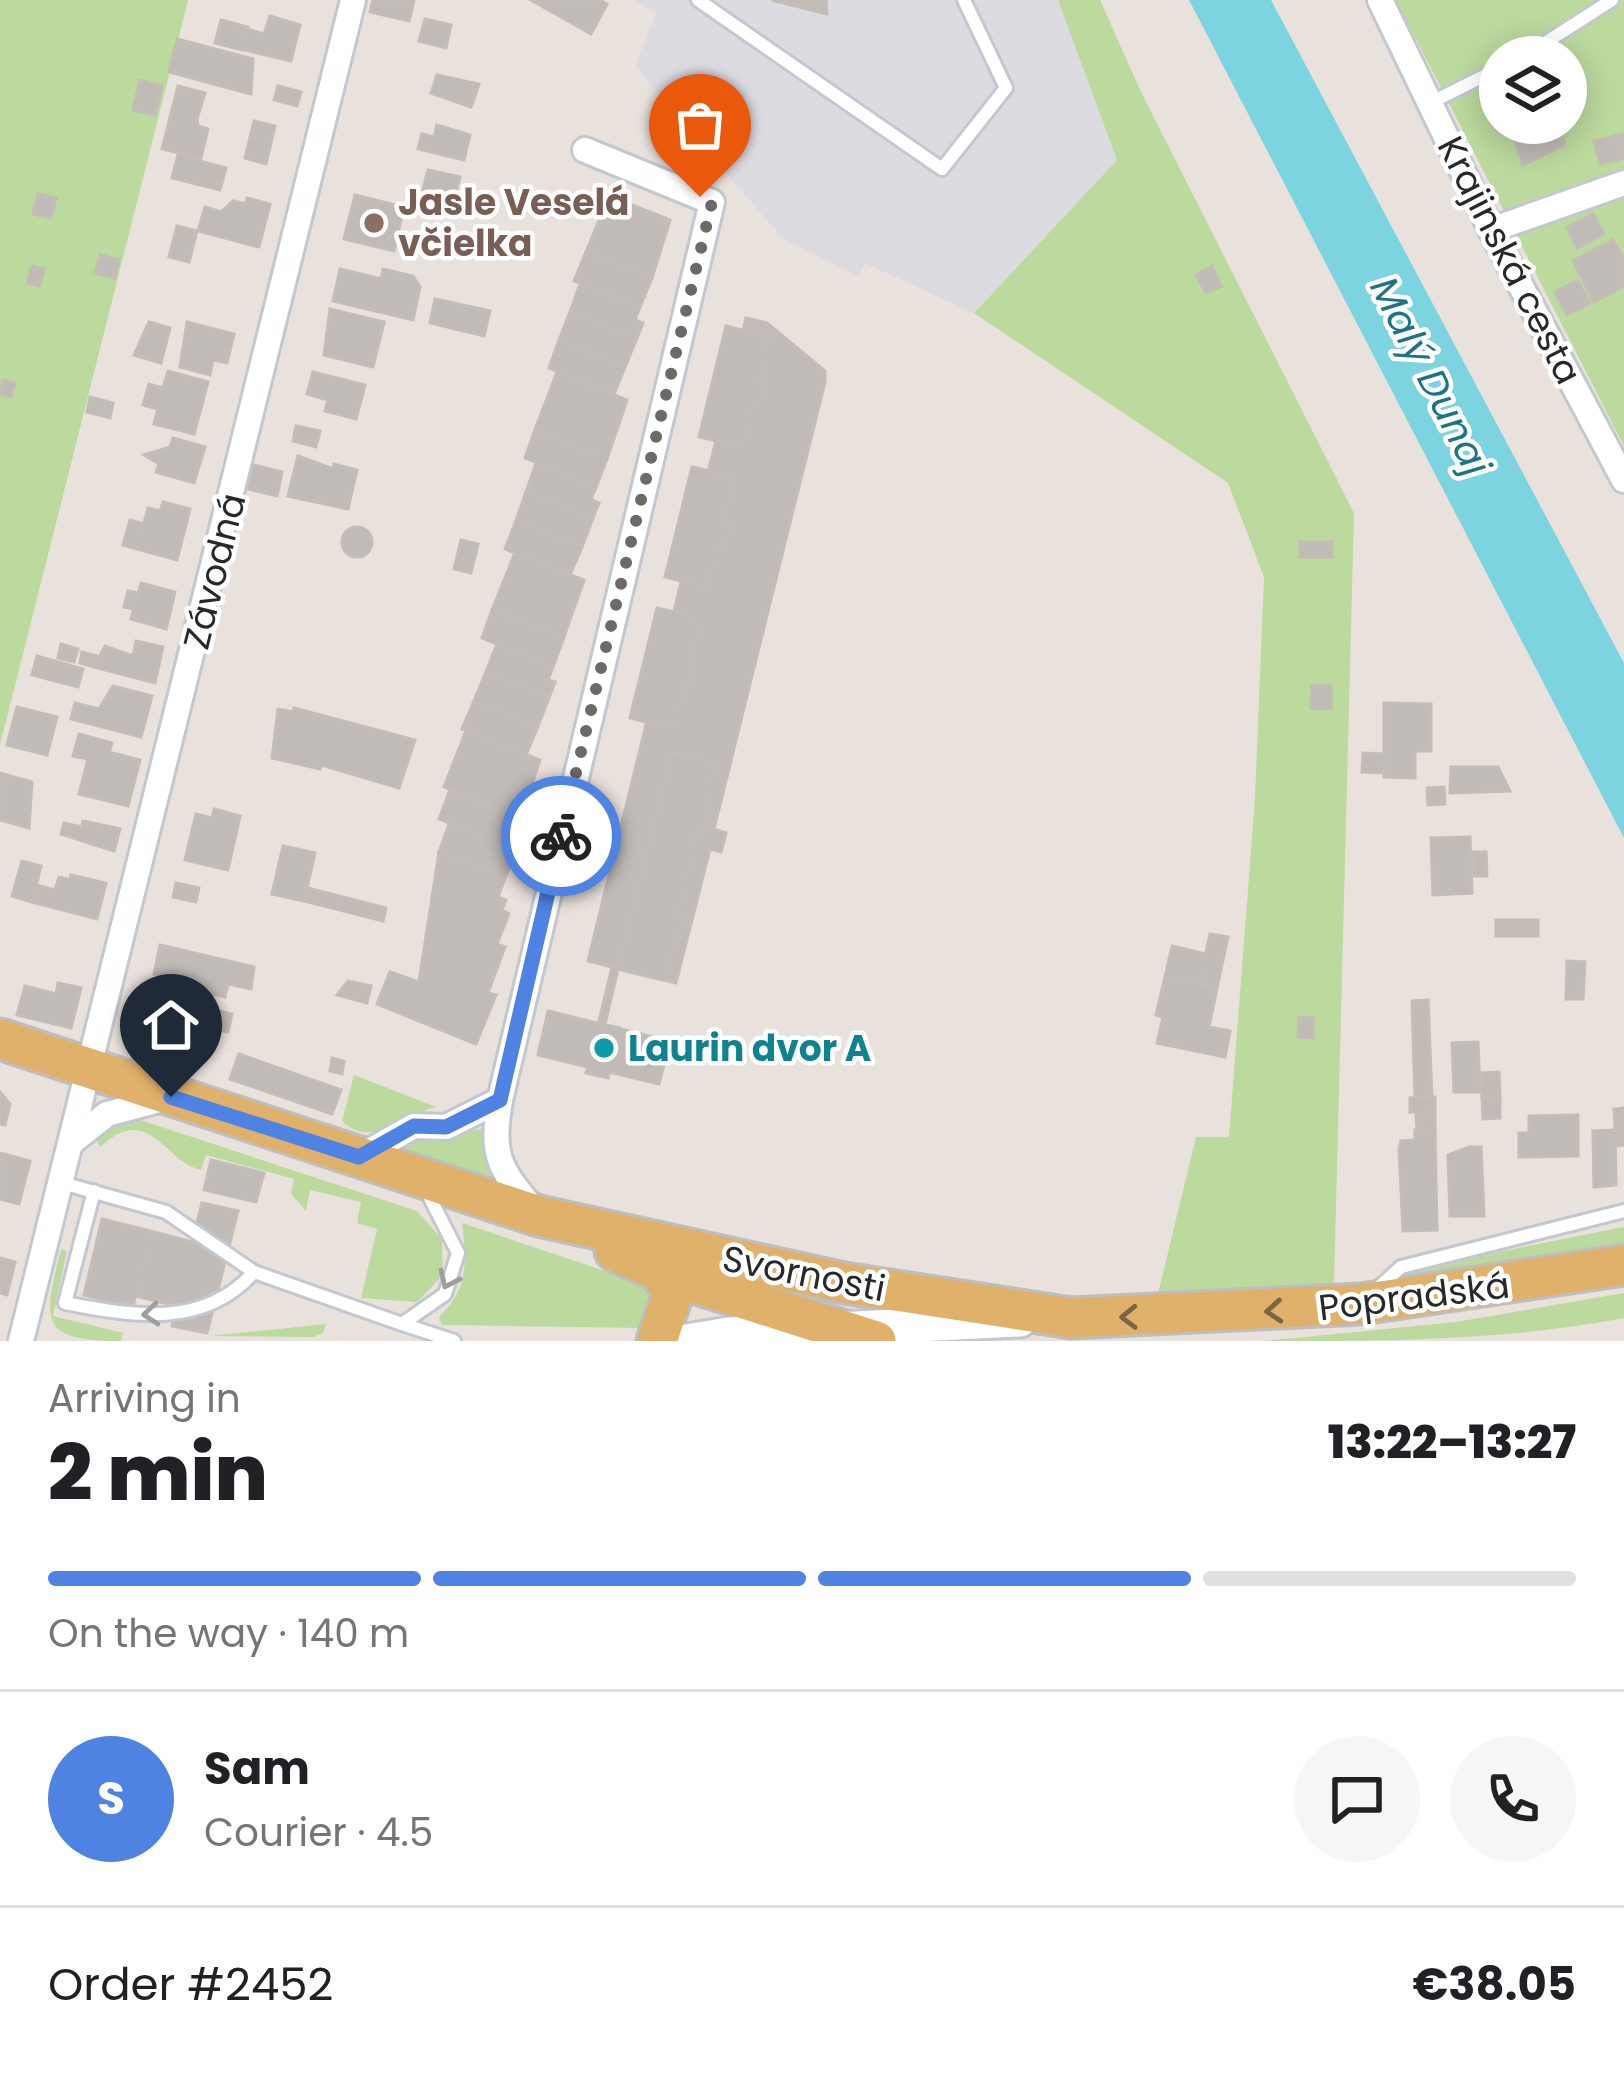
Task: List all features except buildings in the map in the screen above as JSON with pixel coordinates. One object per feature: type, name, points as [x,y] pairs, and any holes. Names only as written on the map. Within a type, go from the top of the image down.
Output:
[{"type":"main road","name":"Svornosti","points":[[0,1039],[539,1216],[844,1283],[1071,1318]]},
{"type":"main road","name":"Svornosti","points":[[539,1216],[663,1273],[860,1335]]},
{"type":"main road","name":"Popradská","points":[[1071,1318],[1361,1304],[1624,1265]]},
{"type":"main road","points":[[657,1341],[672,1296],[663,1273]]},
{"type":"street","name":"Závodná","points":[[21,1341],[353,0]]},
{"type":"street","name":"Krajinská cesta","points":[[1380,0],[1491,230],[1624,480]]},
{"type":"street","points":[[539,1216],[499,1166],[494,1142],[500,1100],[712,202],[585,150]]},
{"type":"street","points":[[1491,230],[1624,183]]},
{"type":"street","points":[[73,1141],[106,1114],[171,1097]]},
{"type":"street","points":[[359,1157],[414,1126],[446,1127],[500,1100]]},
{"type":"street","name":"Popradská","points":[[687,1341],[860,1335],[1071,1318]]},
{"type":"lane","points":[[698,0],[942,169],[1006,88],[964,0]]},
{"type":"lane","points":[[1555,36],[1612,0]]},
{"type":"lane","points":[[1430,103],[1479,78]]},
{"type":"lane","points":[[402,1324],[445,1294],[458,1253],[417,1176]]},
{"type":"lane","points":[[62,1183],[166,1212],[254,1272],[454,1341]]},
{"type":"lane","points":[[94,1191],[65,1304],[144,1318],[230,1299],[254,1272]]},
{"type":"lane","points":[[1361,1304],[1401,1267],[1624,1215]]},
{"type":"shaded area","points":[[633,0],[1058,0],[1117,160],[973,313],[865,263],[858,276],[782,238],[635,66],[656,13]]},
{"type":"green space","points":[[0,0],[188,0],[0,745]]},
{"type":"green space","points":[[1058,0],[1100,0],[1141,92],[1354,513],[1334,1283],[1158,1294],[1196,1137],[1229,1137],[1255,799],[1264,577],[1228,483],[974,313],[1117,160]]},
{"type":"green space","points":[[1396,0],[1624,0],[1624,446]]},
{"type":"green space","points":[[354,1075],[436,1107],[388,1128],[353,1129],[342,1121]]},
{"type":"green space","points":[[134,1118],[417,1211],[442,1239],[443,1275],[417,1302],[361,1298],[377,1229],[357,1223],[361,1202],[310,1190],[306,1211],[291,1194],[294,1179],[206,1155],[201,1170],[144,1132],[117,1134],[100,1147],[95,1136],[105,1125]]},
{"type":"green space","points":[[487,1128],[488,1161],[498,1182],[402,1152],[429,1136]]},
{"type":"green space","points":[[462,1223],[656,1288],[643,1328],[442,1325],[439,1317],[456,1295],[464,1273]]},
{"type":"green space","points":[[1624,1227],[1624,1244],[1410,1275],[1417,1268]]},
{"type":"green space","points":[[61,1249],[67,1251],[53,1316],[123,1333],[121,1341],[74,1337],[53,1322],[51,1294]]},
{"type":"green space","points":[[1624,1293],[1624,1318],[1579,1326],[1445,1338],[1264,1341],[1456,1322]]},
{"type":"green space","points":[[326,1324],[323,1333],[313,1337],[209,1336]]},
{"type":"water","name":"Malý Dunaj","points":[[1189,0],[1271,0],[1624,663],[1624,838]]},
{"type":"way so far","points":[[561,836],[712,202],[700,197]]},
{"type":"place","name":"Jasle Veselá včielka","points":[[374,223]]},
{"type":"place","name":"Laurin dvor A","points":[[604,1048]]},
{"type":"route","points":[[171,1097],[359,1157],[414,1126],[446,1127],[500,1100],[561,836]]}]
